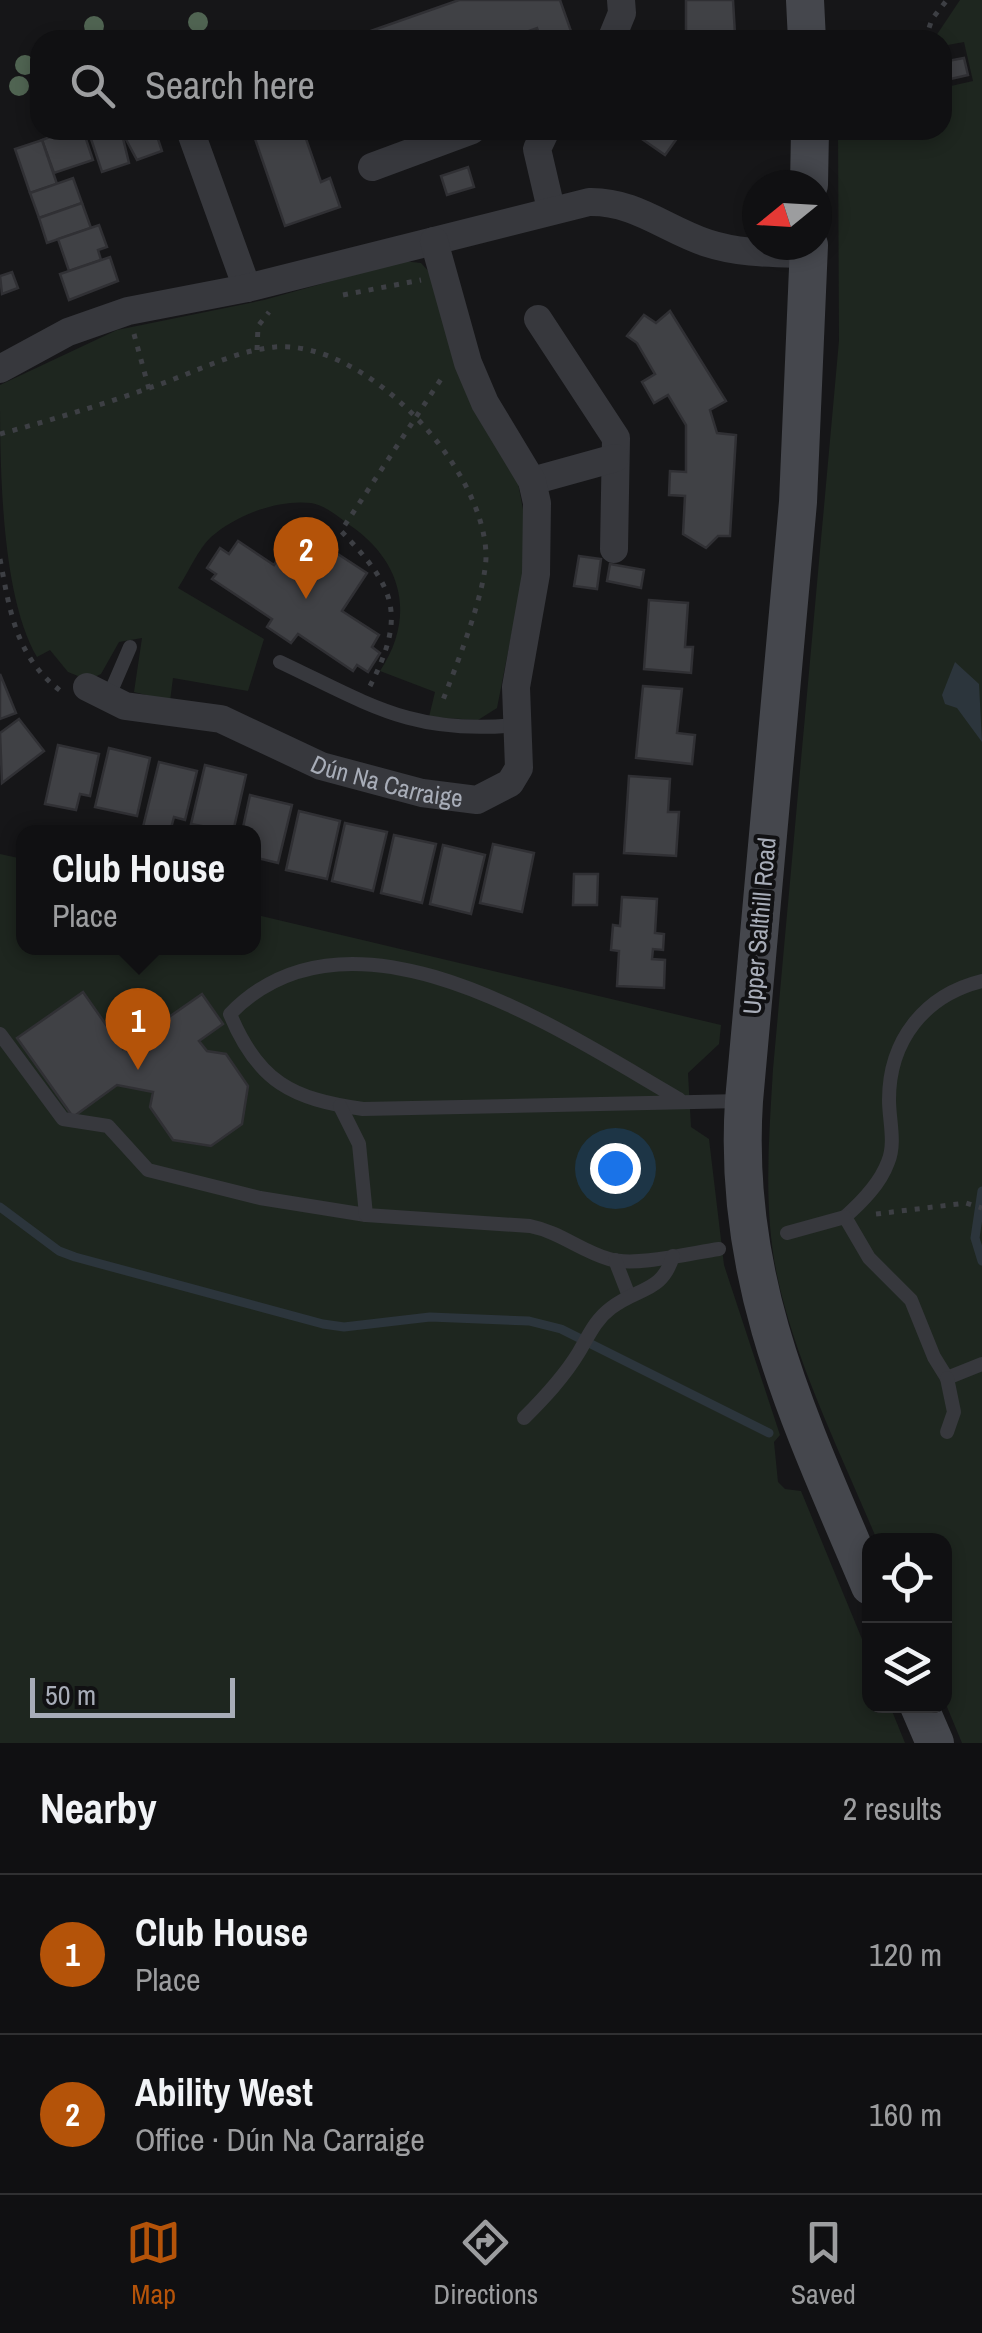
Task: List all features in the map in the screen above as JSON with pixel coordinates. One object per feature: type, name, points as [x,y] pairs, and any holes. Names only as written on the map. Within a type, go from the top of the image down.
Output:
[{"type":"main road","points":[[805,0],[806,30]]},
{"type":"main road","points":[[810,140],[810,170]]},
{"type":"main road","name":"Upper Salthill Road","points":[[809,260],[798,502],[744,1100],[747,1241],[760,1306],[862,1566]]},
{"type":"main road","points":[[923,1713],[935,1743]]},
{"type":"street","points":[[616,30],[622,13],[621,0]]},
{"type":"street","points":[[194,140],[247,288]]},
{"type":"street","points":[[372,167],[445,140]]},
{"type":"street","points":[[541,140],[538,168],[550,208]]},
{"type":"street","points":[[0,369],[68,332],[128,311],[247,288],[550,208],[606,202],[638,210],[692,238],[742,249]]},
{"type":"street","name":"Dún Na Carraige","points":[[98,692],[146,710],[220,720],[321,766],[457,800],[477,800],[510,783],[519,768],[516,687],[536,574],[532,481],[485,402],[463,350],[434,241]]},
{"type":"street","points":[[538,318],[607,418],[616,438],[614,549]]},
{"type":"street","points":[[532,481],[615,458]]},
{"type":"lane","points":[[98,692],[130,647]]},
{"type":"lane","points":[[280,662],[396,718],[432,727],[517,726]]},
{"type":"lane","points":[[679,1099],[512,1009],[425,974],[375,964],[313,965],[248,995],[230,1014],[246,1053],[280,1085],[317,1103],[412,1108],[744,1100]]},
{"type":"lane","points":[[787,1233],[845,1217],[867,1196],[889,1161],[890,1081],[910,1029],[927,1006],[952,988],[982,981]]},
{"type":"lane","points":[[0,1034],[64,1120],[108,1126],[148,1170],[260,1198],[366,1214],[530,1226],[554,1231],[615,1260],[719,1249]]},
{"type":"lane","points":[[340,1106],[359,1144],[366,1214]]},
{"type":"lane","points":[[845,1217],[870,1258],[911,1300],[934,1357],[947,1378],[954,1412],[946,1432]]},
{"type":"lane","points":[[524,1418],[554,1388],[581,1350],[588,1332],[629,1296],[651,1292],[668,1275],[673,1256]]},
{"type":"lane","points":[[615,1260],[629,1296]]},
{"type":"lane","points":[[947,1378],[982,1364]]},
{"type":"path","points":[[928,30],[947,0]]},
{"type":"path","points":[[332,297],[443,275]]},
{"type":"path","points":[[257,350],[258,326],[267,313],[282,308]]},
{"type":"path","points":[[128,311],[149,389]]},
{"type":"path","points":[[0,434],[149,389],[257,350],[310,350],[354,369],[436,436],[482,521],[486,554],[483,590],[432,727]]},
{"type":"path","points":[[362,701],[392,633],[390,590],[341,531],[463,350]]},
{"type":"path","points":[[0,559],[14,634],[33,663],[75,701],[98,692]]},
{"type":"path","points":[[845,1217],[966,1203],[982,1208]]},
{"type":"shaded area","points":[[960,0],[982,0],[982,1743],[962,1743],[950,1713],[952,1533],[874,1533],[795,1342],[777,1275],[769,1198],[773,1069],[839,341],[838,140],[952,140],[952,86],[973,81],[964,42],[952,44],[952,30],[940,30]]},
{"type":"shaded area","points":[[403,261],[421,263],[434,277],[518,483],[525,520],[525,566],[497,708],[478,720],[429,717],[435,692],[380,671],[398,631],[400,612],[393,574],[369,541],[332,512],[311,503],[271,506],[221,529],[202,548],[178,588],[264,639],[248,691],[173,678],[170,701],[134,692],[142,638],[119,642],[101,674],[88,680],[68,672],[50,650],[37,657],[25,630],[9,563],[2,488],[0,385],[117,330],[264,300]]},
{"type":"shaded area","points":[[955,662],[979,684],[982,742],[957,708],[945,704],[942,695]]},
{"type":"shaded area","points":[[0,854],[16,857],[16,955],[261,955],[261,916],[721,1025],[719,1044],[688,1073],[691,1127],[709,1139],[724,1265],[780,1435],[774,1442],[778,1482],[785,1489],[801,1491],[862,1639],[862,1713],[893,1713],[905,1743],[0,1743]]},
{"type":"building","points":[[459,0],[560,0],[571,30],[537,28],[374,30]]},
{"type":"building","points":[[686,0],[733,0],[735,30],[686,30]]},
{"type":"building","points":[[964,58],[968,75],[952,79],[952,60]]},
{"type":"building","points":[[42,140],[86,140],[93,160],[54,173]]},
{"type":"building","points":[[42,140],[57,184],[30,193],[15,149]]},
{"type":"building","points":[[91,140],[123,140],[129,163],[102,172]]},
{"type":"building","points":[[126,140],[158,140],[162,151],[137,160]]},
{"type":"building","points":[[255,140],[306,140],[321,182],[330,178],[340,207],[285,226]]},
{"type":"building","points":[[643,140],[676,140],[665,155]]},
{"type":"building","points":[[468,167],[474,187],[447,195],[441,176]]},
{"type":"building","points":[[73,178],[82,203],[39,218],[30,193]]},
{"type":"building","points":[[82,203],[91,228],[47,243],[39,218]]},
{"type":"building","points":[[99,225],[107,247],[98,250],[101,260],[69,271],[58,239]]},
{"type":"building","points":[[110,257],[118,281],[69,300],[60,274]]},
{"type":"building","points":[[12,272],[18,288],[2,294],[0,276]]},
{"type":"building","points":[[670,311],[726,401],[710,410],[717,433],[736,435],[730,536],[718,536],[706,548],[683,534],[685,496],[669,495],[670,471],[686,472],[686,425],[668,395],[654,403],[642,382],[655,374],[637,343],[627,336],[644,315],[656,323]]},
{"type":"building","points":[[298,528],[367,573],[342,611],[379,635],[372,647],[380,653],[368,672],[357,665],[353,671],[298,634],[291,643],[267,627],[272,619],[212,579],[216,574],[207,568],[220,548],[229,554],[238,541],[274,565]]},
{"type":"building","points":[[579,556],[601,559],[597,589],[574,586]]},
{"type":"building","points":[[610,564],[644,570],[641,588],[607,581]]},
{"type":"building","points":[[649,600],[688,603],[685,647],[693,647],[691,673],[644,669]]},
{"type":"building","points":[[0,674],[16,713],[0,719]]},
{"type":"building","points":[[643,686],[682,689],[677,733],[695,735],[692,764],[636,758]]},
{"type":"building","points":[[19,719],[44,751],[2,783],[0,733]]},
{"type":"building","points":[[58,745],[99,754],[90,796],[80,794],[76,810],[45,804]]},
{"type":"building","points":[[109,748],[150,758],[137,816],[95,807]]},
{"type":"building","points":[[159,762],[197,771],[185,820],[174,817],[172,825],[143,825]]},
{"type":"building","points":[[205,765],[246,775],[235,825],[191,824]]},
{"type":"building","points":[[629,776],[670,779],[668,812],[679,812],[676,856],[624,853]]},
{"type":"building","points":[[250,795],[292,805],[278,863],[261,859],[261,825],[244,825]]},
{"type":"building","points":[[299,811],[340,821],[327,879],[286,870]]},
{"type":"building","points":[[345,823],[387,832],[373,891],[332,881]]},
{"type":"building","points":[[394,835],[436,844],[422,903],[381,893]]},
{"type":"building","points":[[493,844],[534,853],[522,912],[480,903]]},
{"type":"building","points":[[443,845],[485,855],[471,914],[430,904]]},
{"type":"building","points":[[574,874],[598,874],[597,905],[573,905]]},
{"type":"building","points":[[622,897],[657,899],[655,933],[664,934],[663,950],[653,949],[652,959],[665,960],[664,988],[617,986],[619,951],[611,950],[613,925],[620,926]]},
{"type":"building","points":[[83,992],[123,1049],[202,994],[223,1024],[199,1041],[207,1051],[226,1054],[248,1086],[242,1124],[211,1146],[173,1140],[150,1107],[153,1092],[117,1085],[73,1117],[17,1038]]},
{"type":"waterway","points":[[982,1191],[975,1238],[982,1261]]},
{"type":"waterway","points":[[0,1207],[59,1251],[75,1257],[323,1324],[344,1327],[430,1317],[529,1321],[561,1329],[769,1433]]},
{"type":"place","name":"Ability West","points":[[306,599]]},
{"type":"place","name":"Club House","points":[[138,1070]]}]
